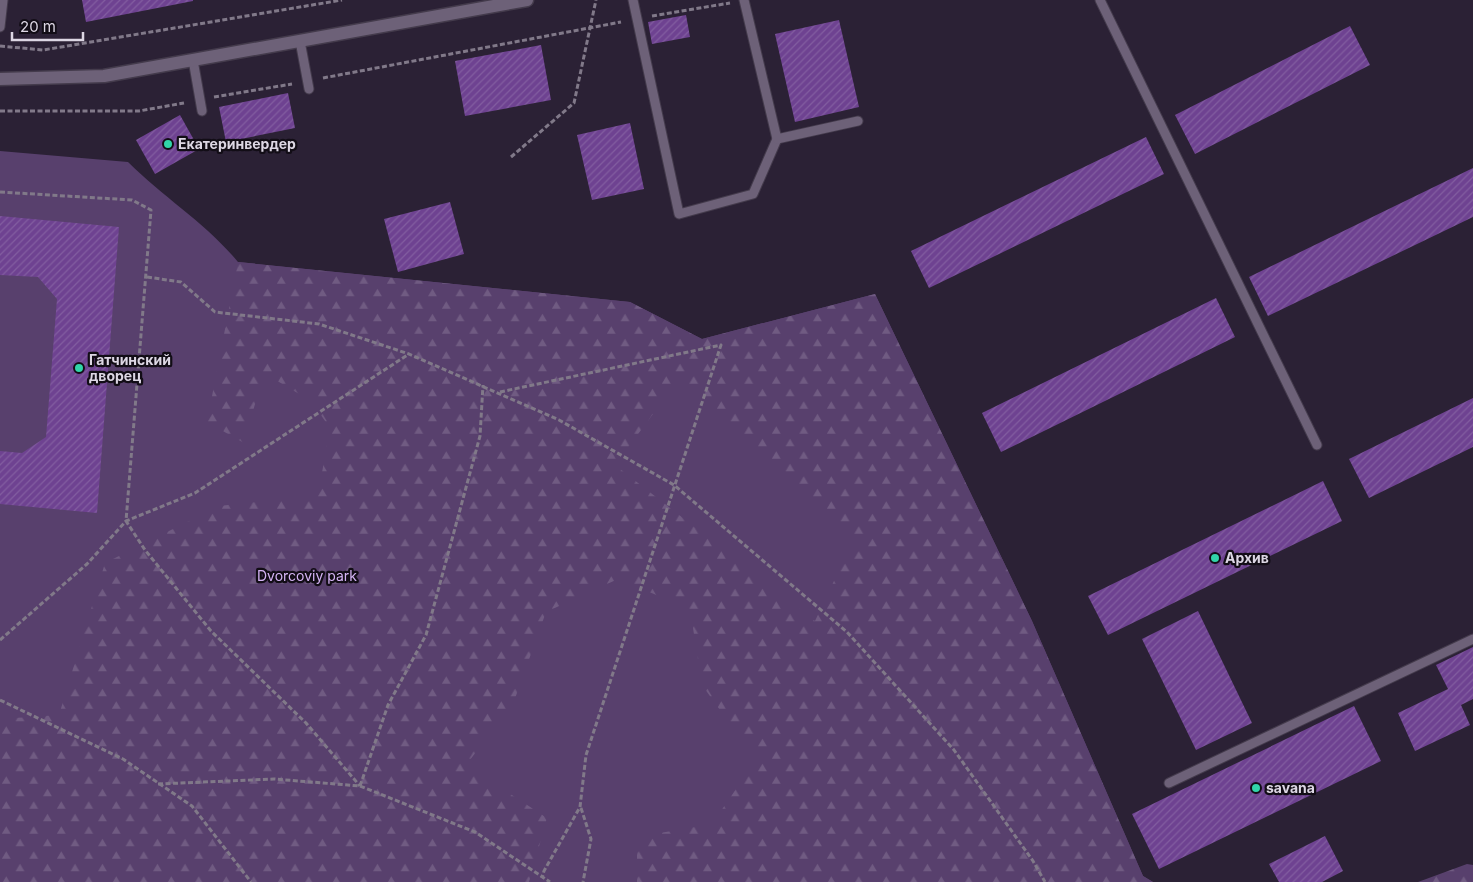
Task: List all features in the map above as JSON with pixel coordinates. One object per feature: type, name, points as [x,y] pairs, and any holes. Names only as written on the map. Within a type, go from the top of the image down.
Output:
[{"type":"main road","points":[[0,79],[104,76],[527,0]]},
{"type":"lane","points":[[0,27],[3,0]]},
{"type":"lane","points":[[633,0],[678,214],[753,194],[776,139],[744,0]]},
{"type":"lane","points":[[1100,0],[1317,445]]},
{"type":"lane","points":[[300,41],[308,85]]},
{"type":"lane","points":[[193,60],[202,111]]},
{"type":"lane","points":[[776,139],[858,121]]},
{"type":"lane","points":[[1169,783],[1473,638]]},
{"type":"path","points":[[0,46],[43,50],[342,0]]},
{"type":"path","points":[[511,156],[574,103],[596,0]]},
{"type":"path","points":[[0,111],[139,111],[200,100],[308,85],[637,19],[735,2]]},
{"type":"path","points":[[0,192],[132,200],[151,210],[126,521],[151,558],[211,631],[306,723],[360,786]]},
{"type":"path","points":[[147,277],[181,282],[215,312],[319,324],[409,354],[559,420],[674,485],[847,632],[954,750],[1033,861],[1045,882]]},
{"type":"path","points":[[499,392],[722,345],[586,755],[580,807],[544,871],[542,878]]},
{"type":"path","points":[[0,640],[87,564],[126,521],[195,493],[409,354]]},
{"type":"path","points":[[360,786],[388,705],[426,635],[480,436],[483,385]]},
{"type":"path","points":[[0,700],[123,759],[192,806],[251,882]]},
{"type":"path","points":[[158,784],[274,779],[360,786],[475,832],[550,882]]},
{"type":"path","points":[[580,807],[591,839],[583,882]]},
{"type":"green space","name":"Dvorcoviy park","points":[[0,151],[128,162],[199,223],[238,262],[630,302],[702,339],[875,294],[1032,621],[1143,876],[1153,882],[0,882]]},
{"type":"green space","name":"Dvorcoviy park","points":[[238,262],[630,302],[702,339],[875,294],[1032,621],[1143,876],[1153,882],[637,882],[637,837],[712,824],[756,760],[702,685],[690,609],[618,579],[546,612],[513,704],[466,765],[547,818],[529,882],[0,882],[0,719],[59,715],[105,563],[219,506],[318,495],[330,428],[311,401],[274,379],[257,397],[244,443],[207,422]],"holes":[[[676,383],[852,543],[815,621],[615,465]]]},
{"type":"green space","points":[[1467,864],[1473,865],[1473,882],[1418,882]]},
{"type":"building","points":[[82,0],[193,0],[193,1],[86,22]]},
{"type":"building","points":[[686,15],[690,37],[652,44],[648,22]]},
{"type":"building","points":[[839,20],[859,107],[795,122],[775,34]]},
{"type":"building","points":[[1350,26],[1370,65],[1195,154],[1175,115]]},
{"type":"building","points":[[541,45],[551,100],[465,116],[455,61]]},
{"type":"building","points":[[288,93],[295,128],[226,142],[219,107]]},
{"type":"building","name":"Екатеринвердер","points":[[180,115],[199,149],[155,174],[136,140]]},
{"type":"building","points":[[630,123],[644,189],[592,200],[577,135]]},
{"type":"building","points":[[1146,137],[1164,174],[929,288],[911,251]]},
{"type":"building","points":[[1473,168],[1473,217],[1268,316],[1249,277]]},
{"type":"building","points":[[450,202],[464,254],[398,272],[384,219]]},
{"type":"building","name":"Гатчинский дворец","points":[[0,216],[119,227],[97,513],[0,504],[0,451],[22,453],[46,437],[57,299],[38,277],[0,275]]},
{"type":"building","points":[[1216,298],[1235,337],[1001,452],[982,413]]},
{"type":"building","points":[[1473,398],[1473,447],[1369,498],[1349,459]]},
{"type":"building","name":"Архив","points":[[1323,481],[1342,521],[1108,635],[1088,596]]},
{"type":"building","points":[[1198,611],[1252,723],[1196,750],[1142,639]]},
{"type":"building","points":[[1473,647],[1473,699],[1461,705],[1470,725],[1415,751],[1398,713],[1448,689],[1436,665]]},
{"type":"building","name":"savana","points":[[1354,706],[1381,761],[1159,869],[1132,814]]},
{"type":"building","points":[[1325,836],[1343,871],[1322,882],[1279,882],[1269,864]]},
{"type":"place","name":"Екатеринвердер","points":[[168,144]]},
{"type":"place","name":"Гатчинский дворец","points":[[79,368]]},
{"type":"place","name":"Архив","points":[[1215,558]]},
{"type":"place","name":"savana","points":[[1256,788]]}]
